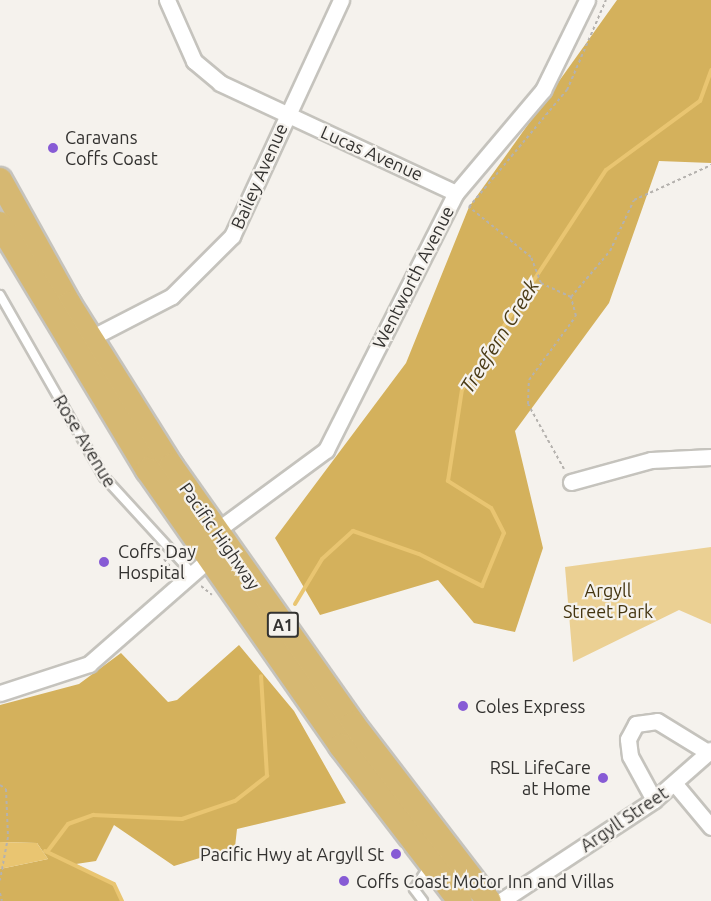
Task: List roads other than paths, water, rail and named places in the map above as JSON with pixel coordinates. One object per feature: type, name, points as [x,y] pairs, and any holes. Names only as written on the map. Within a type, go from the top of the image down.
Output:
[{"type":"highway","name":"Pacific Highway","points":[[0,180],[80,344],[200,565],[460,901]]},
{"type":"highway","name":"Pacific Highway","points":[[0,224],[80,344],[489,901]]},
{"type":"street","name":"Lucas Avenue","points":[[167,0],[194,61],[220,83],[456,193]]},
{"type":"street","name":"Bailey Avenue","points":[[80,344],[172,296],[214,259],[244,213],[341,0]]},
{"type":"street","name":"Wentworth Avenue","points":[[216,531],[326,450],[456,193],[543,90],[587,0]]},
{"type":"street","points":[[571,482],[651,460],[711,457]]},
{"type":"street","points":[[0,693],[89,664],[200,565]]},
{"type":"street","points":[[654,800],[630,756],[628,740],[636,724],[657,721],[710,751]]},
{"type":"street","name":"Argyll Street","points":[[501,901],[654,800],[710,751]]},
{"type":"street","points":[[675,784],[711,827]]},
{"type":"lane","name":"Rose Avenue","points":[[0,295],[104,477],[200,565]]},
{"type":"lane","points":[[423,901],[414,889],[430,864]]},
{"type":"waterway","name":"Treefern Creek","points":[[295,604],[322,559],[353,531],[419,554],[482,586],[504,533],[491,508],[448,481],[462,390],[606,170],[700,101],[711,70]]},
{"type":"waterway","points":[[47,852],[68,824],[93,815],[182,819],[235,801],[267,776],[261,676]]},
{"type":"waterway","points":[[45,851],[114,884],[122,901]]},
{"type":"place","name":"Caravans Coffs Coast","points":[[53,148]]},
{"type":"place","name":"Coffs Day Hospital","points":[[104,562]]},
{"type":"place","name":"Coles Express","points":[[463,706]]},
{"type":"place","name":"RSL LifeCare at Home","points":[[603,778]]},
{"type":"place","name":"Pacific Hwy at Argyll St","points":[[396,854]]},
{"type":"place","name":"Coffs Coast Motor Inn and Villas","points":[[344,881]]},
{"type":"park label","name":"Argyll Street Park","points":[[608,601]]}]
